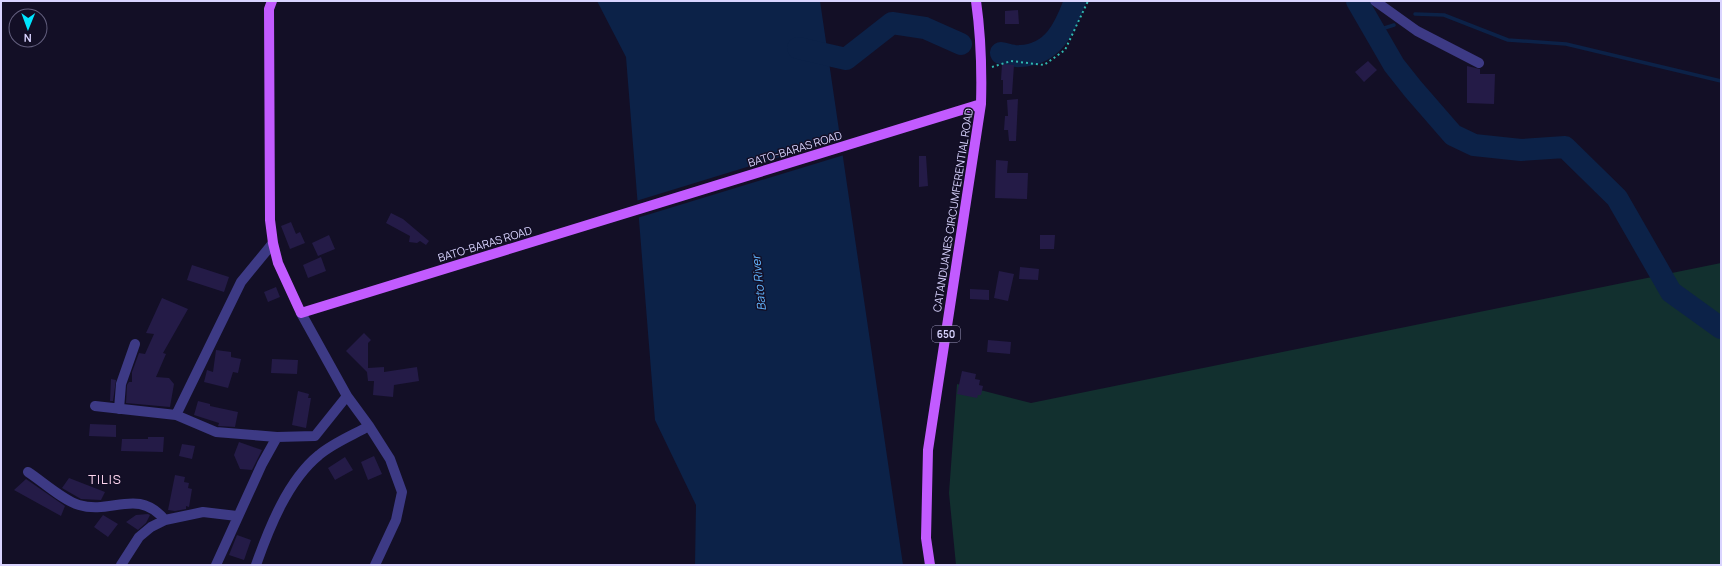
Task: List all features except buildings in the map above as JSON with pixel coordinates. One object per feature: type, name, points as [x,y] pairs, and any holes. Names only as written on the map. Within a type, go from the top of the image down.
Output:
[{"type":"main road","points":[[272,1],[269,10],[269,199],[273,243],[278,263],[301,313]]},
{"type":"main road","name":"CATANDUANES CIRCUMFERENTIAL ROAD","points":[[930,565],[926,538],[928,450],[980,104],[982,71],[981,32],[976,1]]},
{"type":"main road","name":"BATO-BARAS ROAD","points":[[301,313],[980,104]]},
{"type":"street","points":[[1375,1],[1417,31],[1480,63]]},
{"type":"street","points":[[176,414],[240,282],[273,243]]},
{"type":"street","points":[[301,313],[347,396],[369,426],[390,459],[402,492],[396,520],[375,565]]},
{"type":"street","points":[[119,409],[122,384],[135,344]]},
{"type":"street","points":[[95,406],[176,414],[216,432],[277,437],[315,436],[347,396]]},
{"type":"street","points":[[256,565],[269,530],[296,480],[319,455],[369,426]]},
{"type":"street","points":[[216,565],[237,516],[277,437]]},
{"type":"street","points":[[28,472],[78,505],[92,508],[126,504],[144,504],[156,510],[164,520]]},
{"type":"street","points":[[121,565],[139,537],[164,520],[203,512],[237,516]]},
{"type":"path","points":[[982,71],[1011,61],[1044,65],[1065,50],[1088,1]]},
{"type":"green space","points":[[1721,263],[1721,565],[956,565],[949,493],[957,384],[1031,403]]},
{"type":"water","name":"Bato River","points":[[597,1],[820,1],[903,565],[695,565],[696,505],[655,420],[626,57]]},
{"type":"pier","points":[[842,138],[844,155],[637,218],[636,201]]},
{"type":"waterway","points":[[1001,53],[1020,56],[1041,51],[1049,45],[1062,30],[1075,1]]},
{"type":"waterway","points":[[1357,1],[1394,65],[1453,135],[1474,145],[1521,150],[1565,147],[1617,198],[1671,292],[1721,328]]},
{"type":"waterway","points":[[1415,14],[1444,15],[1508,40],[1566,44],[1721,81]]},
{"type":"waterway","points":[[798,48],[846,59],[892,23],[925,28],[961,44]]},
{"type":"waterway","points":[[1375,31],[1394,25]]},
{"type":"district","name":"TILIS","points":[[105,479]]}]
